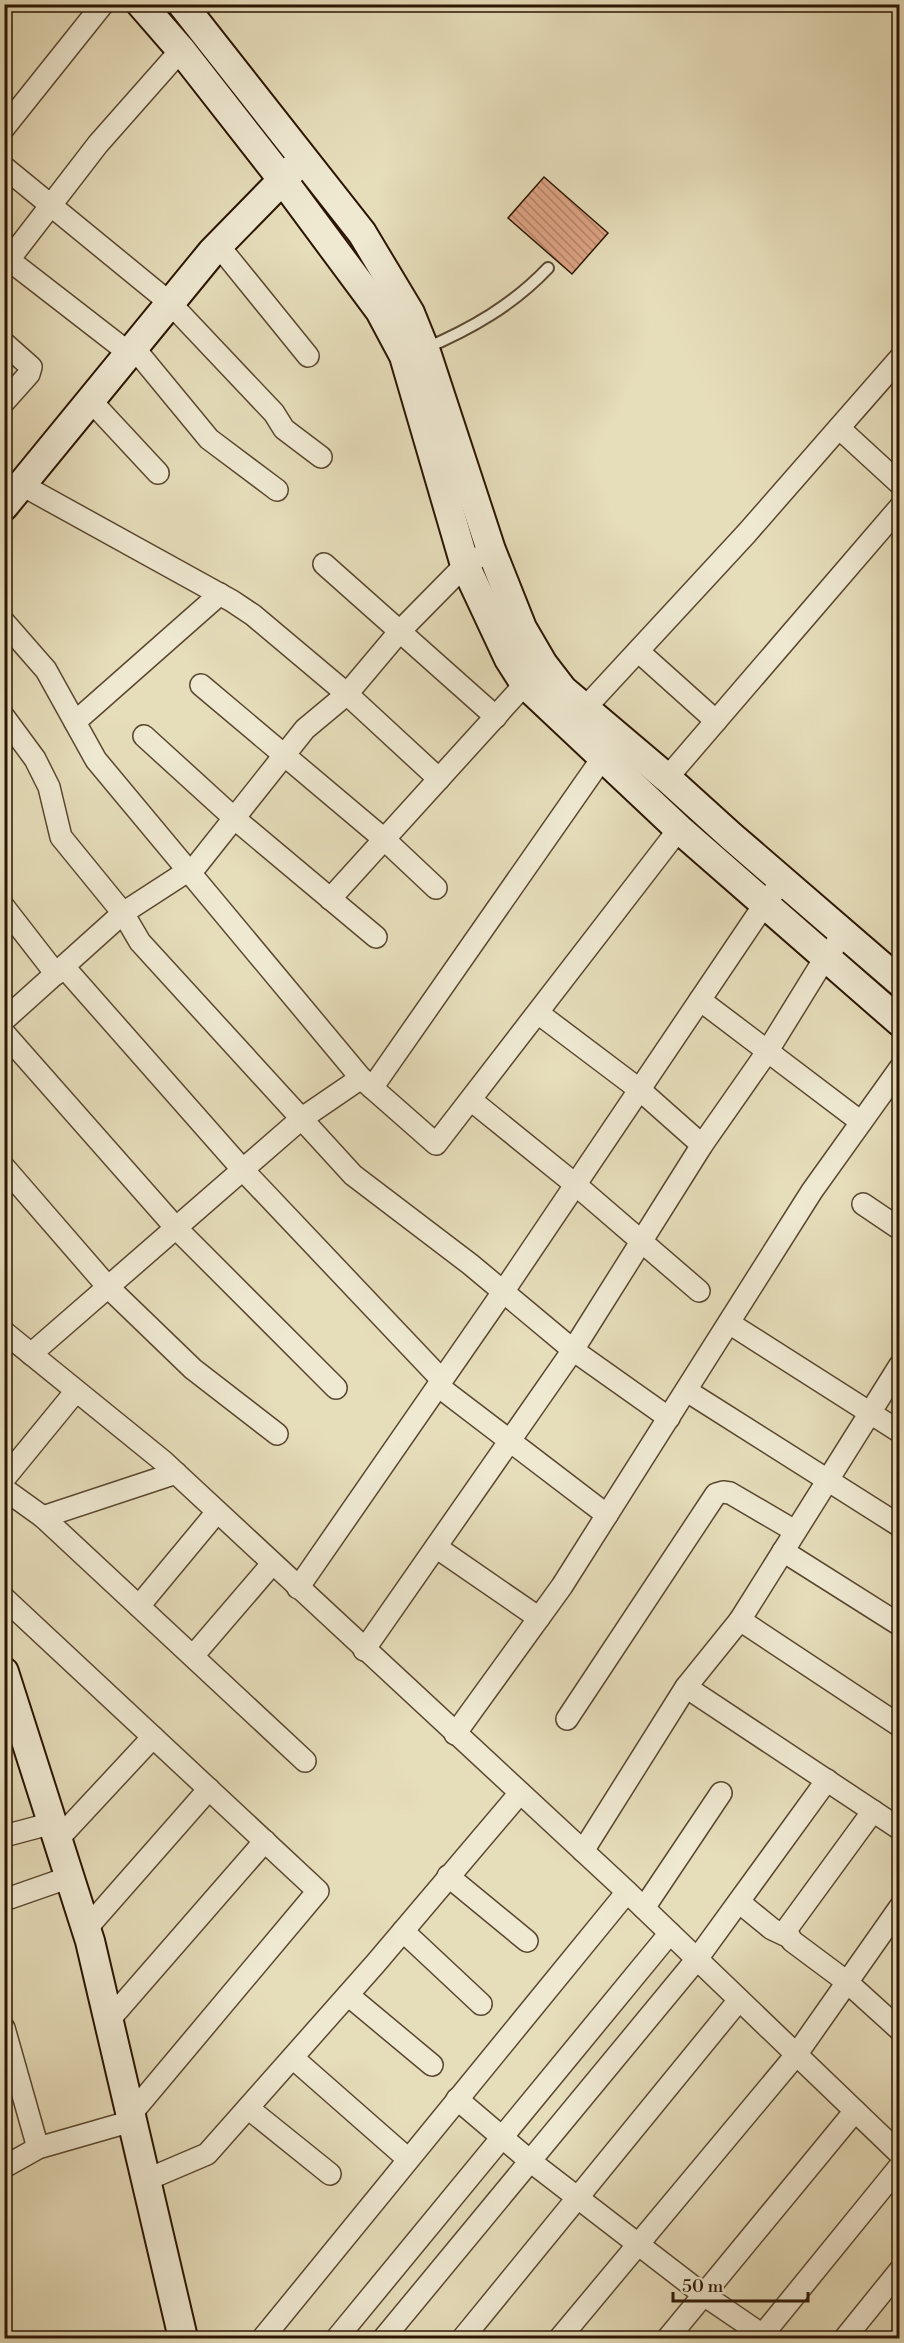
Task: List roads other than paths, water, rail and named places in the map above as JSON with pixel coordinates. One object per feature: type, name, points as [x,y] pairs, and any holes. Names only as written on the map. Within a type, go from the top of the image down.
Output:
[{"type":"main road","points":[[141,4],[181,50],[380,311],[414,352],[522,628],[536,676],[610,747],[689,838],[900,1022]]},
{"type":"main road","points":[[182,4],[362,234],[410,313],[414,352],[465,565],[509,659],[563,690],[586,707],[610,747],[667,778],[900,982]]},
{"type":"main road","points":[[13,495],[218,245],[303,159]]},
{"type":"main road","points":[[689,838],[718,824]]},
{"type":"main road","points":[[4,1671],[86,1929],[183,2338]]},
{"type":"street","points":[[4,128],[103,4]]},
{"type":"street","points":[[181,50],[98,144],[7,263],[131,351],[209,439],[277,490]]},
{"type":"street","points":[[4,167],[170,303],[274,413],[284,429],[321,457]]},
{"type":"street","points":[[218,245],[308,356]]},
{"type":"street","points":[[4,343],[31,367],[29,375],[4,402]]},
{"type":"street","points":[[586,707],[746,534],[900,358]]},
{"type":"street","points":[[91,401],[158,473]]},
{"type":"street","points":[[839,428],[900,484]]},
{"type":"street","points":[[13,495],[220,594],[253,615],[347,694],[439,780]]},
{"type":"street","points":[[667,778],[900,507]]},
{"type":"street","points":[[4,1020],[123,913],[197,865],[305,729],[347,694],[400,631],[465,565],[491,550]]},
{"type":"street","points":[[324,564],[496,717]]},
{"type":"street","points":[[75,722],[220,594]]},
{"type":"street","points":[[4,622],[46,670],[96,760],[367,1083],[436,1144],[538,1013],[689,838]]},
{"type":"street","points":[[638,651],[716,721]]},
{"type":"street","points":[[330,899],[536,676]]},
{"type":"street","points":[[201,685],[385,840],[436,888]]},
{"type":"street","points":[[4,717],[35,759],[49,787],[61,837],[123,913],[140,942],[353,1175],[503,1292],[573,1350],[669,1418]]},
{"type":"street","points":[[144,736],[234,818],[376,937]]},
{"type":"street","points":[[31,1354],[301,1119],[367,1083],[610,747]]},
{"type":"street","points":[[298,1588],[503,1292],[764,904],[782,881]]},
{"type":"street","points":[[4,907],[440,1383],[508,1442],[607,1515]]},
{"type":"street","points":[[364,1650],[573,1350],[702,1145],[767,1052],[825,958],[844,934]]},
{"type":"street","points":[[700,1000],[861,1122]]},
{"type":"street","points":[[538,1013],[640,1090],[702,1145]]},
{"type":"street","points":[[4,1033],[176,1228],[336,1388]]},
{"type":"street","points":[[455,1734],[539,1618],[687,1391],[812,1191],[900,1068]]},
{"type":"street","points":[[471,1100],[642,1240],[699,1291]]},
{"type":"street","points":[[4,1167],[108,1287],[193,1369],[277,1434]]},
{"type":"street","points":[[864,1204],[900,1229]]},
{"type":"street","points":[[729,1323],[900,1432]]},
{"type":"street","points":[[4,1332],[176,1473],[627,1892],[900,2154]]},
{"type":"street","points":[[583,1851],[686,1687],[740,1620],[900,1365]]},
{"type":"street","points":[[4,1479],[76,1391]]},
{"type":"street","points":[[687,1391],[900,1526]]},
{"type":"street","points":[[43,1517],[176,1473]]},
{"type":"street","points":[[4,1489],[43,1517],[305,1761]]},
{"type":"street","points":[[567,1719],[716,1494],[730,1493],[795,1531]]},
{"type":"street","points":[[139,1606],[217,1512]]},
{"type":"street","points":[[436,1547],[539,1618]]},
{"type":"street","points":[[783,1551],[900,1625]]},
{"type":"street","points":[[193,1656],[272,1564]]},
{"type":"street","points":[[4,1598],[318,1891],[131,2117],[38,2148],[4,2167]]},
{"type":"street","points":[[740,1620],[900,1726]]},
{"type":"street","points":[[686,1687],[900,1829]]},
{"type":"street","points":[[4,1836],[55,1831],[153,1737]]},
{"type":"street","points":[[384,2338],[697,1959],[827,1780]]},
{"type":"street","points":[[86,1929],[209,1789]]},
{"type":"street","points":[[146,2180],[207,2154],[348,1995],[520,1793]]},
{"type":"street","points":[[644,1908],[721,1793]]},
{"type":"street","points":[[789,1937],[787,1932],[789,1926],[873,1811]]},
{"type":"street","points":[[109,2020],[265,1841]]},
{"type":"street","points":[[448,1876],[527,1941]]},
{"type":"street","points":[[4,1900],[70,1877]]},
{"type":"street","points":[[263,2338],[627,1892]]},
{"type":"street","points":[[739,1902],[772,1929],[789,1937],[847,1982],[900,2030]]},
{"type":"street","points":[[560,2338],[796,2055],[897,1915]]},
{"type":"street","points":[[403,1931],[481,2004]]},
{"type":"street","points":[[337,2338],[670,1933]]},
{"type":"street","points":[[348,1995],[432,2065]]},
{"type":"street","points":[[463,2338],[739,2000]]},
{"type":"street","points":[[6,2040],[38,2148]]},
{"type":"street","points":[[293,2058],[408,2159]]},
{"type":"street","points":[[457,2099],[530,2161],[704,2295],[763,2337],[900,2166]]},
{"type":"street","points":[[248,2108],[330,2174]]},
{"type":"street","points":[[668,2338],[855,2111]]},
{"type":"street","points":[[845,2338],[900,2270]]},
{"type":"lane","points":[[414,352],[456,336],[510,303],[548,268]]}]
